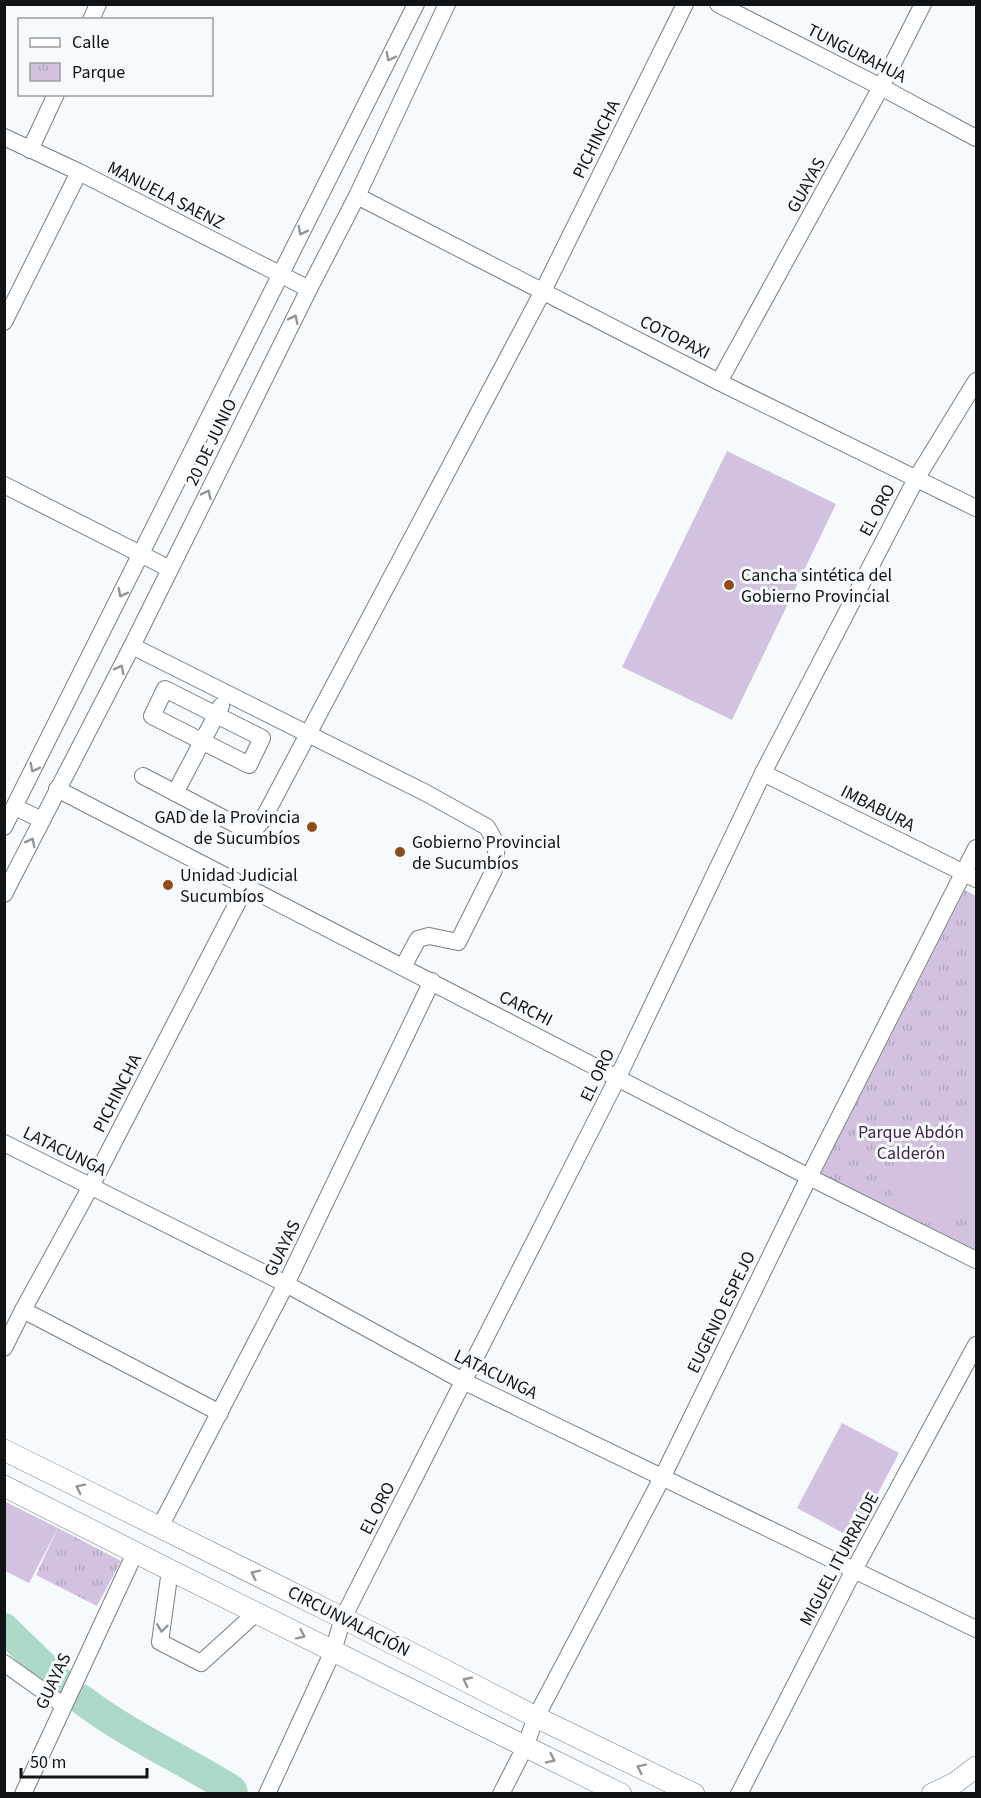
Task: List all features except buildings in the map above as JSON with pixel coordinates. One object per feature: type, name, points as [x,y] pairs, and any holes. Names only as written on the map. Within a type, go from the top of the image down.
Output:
[{"type":"main road","name":"CIRCUNVALACIÓN","points":[[4,1450],[694,1794]]},
{"type":"main road","name":"CIRCUNVALACIÓN","points":[[4,1486],[621,1794]]},
{"type":"main road","points":[[932,1794],[955,1783],[976,1767]]},
{"type":"street","points":[[92,18],[98,4]]},
{"type":"street","name":"20 DE JUNIO","points":[[4,827],[416,4]]},
{"type":"street","name":"20 DE JUNIO","points":[[4,894],[132,646],[357,196],[447,4]]},
{"type":"street","name":"PICHINCHA","points":[[175,793],[246,830],[254,830],[262,821],[543,291],[685,4]]},
{"type":"street","name":"TUNGURAHUA","points":[[718,4],[882,87],[976,138]]},
{"type":"street","name":"GUAYAS","points":[[719,382],[882,87],[922,4]]},
{"type":"street","points":[[30,150],[55,96]]},
{"type":"street","name":"MANUELA SAENZ","points":[[4,137],[79,172],[309,289]]},
{"type":"street","points":[[4,322],[79,172]]},
{"type":"street","name":"COTOPAXI","points":[[357,196],[719,382],[976,508]]},
{"type":"street","name":"EL ORO","points":[[267,1794],[333,1651],[343,1618],[618,1077],[763,773],[915,479],[976,381]]},
{"type":"street","points":[[4,485],[170,568]]},
{"type":"street","points":[[132,646],[426,792],[487,827],[497,845],[494,870],[458,942],[429,936],[418,939],[403,967]]},
{"type":"street","points":[[165,689],[217,714],[262,738],[249,765],[152,716],[165,689]]},
{"type":"street","points":[[143,776],[175,793],[228,693]]},
{"type":"street","name":"IMBABURA","points":[[763,773],[971,876]]},
{"type":"street","name":"CARCHI","points":[[57,789],[809,1177],[976,1260]]},
{"type":"street","points":[[15,807],[42,820]]},
{"type":"street","name":"EUGENIO ESPEJO","points":[[501,1794],[525,1747],[536,1717],[663,1476],[809,1177],[971,876],[976,848]]},
{"type":"street","name":"PICHINCHA","points":[[4,1348],[91,1186],[246,886]]},
{"type":"street","name":"GUAYAS","points":[[160,1527],[286,1284],[432,981]]},
{"type":"street","name":"LATACUNGA","points":[[4,1143],[286,1284],[463,1381],[976,1629]]},
{"type":"street","points":[[23,1310],[220,1413]]},
{"type":"street","name":"MIGUEL ITURRALDE","points":[[739,1794],[854,1569],[976,1346]]},
{"type":"street","name":"GUAYAS","points":[[23,1794],[135,1552]]},
{"type":"street","points":[[170,1570],[160,1642],[201,1663],[256,1613]]},
{"type":"street","points":[[4,1663],[63,1705]]},
{"type":"green space","name":"Cancha sintética del Gobierno Provincial","points":[[727,451],[836,504],[732,720],[622,667]]},
{"type":"green space","name":"Parque Abdón Calderón","points":[[965,890],[976,896],[976,1252],[821,1173]]},
{"type":"green space","points":[[976,1120],[976,1211],[959,1218],[934,1223],[924,1223],[912,1218],[900,1208],[894,1196],[893,1173],[898,1162],[906,1151],[925,1134],[944,1125]]},
{"type":"green space","points":[[842,1423],[899,1453],[854,1539],[797,1508]]},
{"type":"green space","points":[[4,1501],[58,1528],[29,1583],[5,1571]]},
{"type":"green space","points":[[58,1528],[121,1561],[97,1606],[36,1575]]},
{"type":"waterway","points":[[4,1628],[63,1685]]},
{"type":"waterway","points":[[81,1699],[136,1735],[232,1790],[233,1794]]},
{"type":"place","name":"Cancha sintética del Gobierno Provincial","points":[[729,585]]},
{"type":"place","name":"GAD de la Provincia de Sucumbíos","points":[[312,827]]},
{"type":"place","name":"Gobierno Provincial de Sucumbíos","points":[[400,852]]},
{"type":"place","name":"Unidad Judicial Sucumbíos","points":[[168,885]]}]
